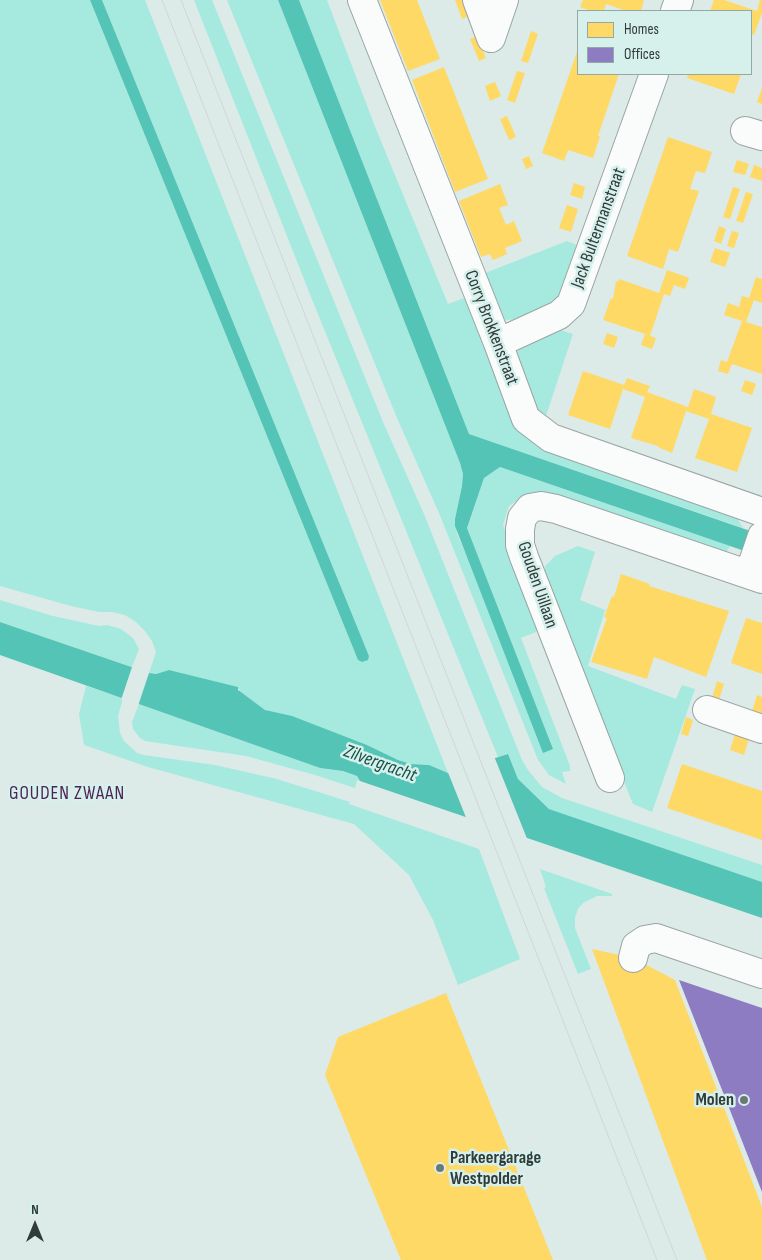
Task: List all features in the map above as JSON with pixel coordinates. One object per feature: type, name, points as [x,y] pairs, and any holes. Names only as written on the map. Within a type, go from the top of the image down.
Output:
[{"type":"street","name":"Corry Brokkenstraat","points":[[362,0],[498,342],[526,419],[551,438],[762,512]]},
{"type":"street","points":[[477,0],[492,38],[504,0]]},
{"type":"street","name":"Jack Bultermanstraat","points":[[498,342],[559,315],[571,304],[654,75]]},
{"type":"street","name":"Gouden Uillaan","points":[[610,778],[520,545],[522,518],[530,508],[540,506],[556,509],[756,562]]},
{"type":"street","points":[[707,710],[762,729]]},
{"type":"street","points":[[633,958],[636,946],[645,940],[656,938],[762,974]]},
{"type":"shaded area","points":[[0,0],[90,0],[358,660],[362,662],[369,656],[102,0],[145,0],[448,773],[429,765],[411,764],[398,760],[367,745],[265,710],[237,687],[169,670],[156,674],[149,673],[156,652],[152,641],[136,622],[125,615],[71,606],[0,586]]},
{"type":"shaded area","points":[[194,0],[212,0],[383,422],[424,514],[522,760],[528,770],[542,787],[562,798],[762,865],[762,882],[549,809],[518,779],[508,754],[498,757],[311,297]]},
{"type":"shaded area","points":[[227,0],[278,0],[460,463],[463,474],[455,519],[457,534],[553,749],[467,528],[484,478],[500,467],[730,546],[724,556],[538,494],[524,496],[509,506],[503,525],[543,629],[521,638],[570,766],[570,771],[562,772],[566,784],[549,775],[538,760],[439,513],[397,418]]},
{"type":"shaded area","points":[[299,0],[327,0],[374,124],[448,304],[464,298],[474,314],[519,428],[733,511],[743,528],[469,434]]},
{"type":"shaded area","points":[[567,241],[584,248],[566,298],[519,319],[506,320],[495,311],[480,275]]},
{"type":"shaded area","points":[[557,329],[573,334],[543,425],[515,364],[517,352],[527,340]]},
{"type":"shaded area","points":[[578,546],[595,552],[580,600],[605,610],[588,666],[676,699],[682,685],[695,689],[652,812],[633,804],[545,584],[545,566],[555,556]]},
{"type":"shaded area","points":[[0,600],[53,616],[121,629],[133,638],[139,649],[132,667],[0,622]]},
{"type":"shaded area","points":[[86,686],[123,698],[118,716],[120,733],[124,741],[137,753],[215,765],[277,779],[350,802],[349,804],[479,849],[520,959],[458,985],[433,920],[409,875],[354,824],[148,767],[84,745],[79,714]]},
{"type":"shaded area","points":[[139,704],[320,768],[343,771],[357,776],[360,781],[357,780],[355,788],[246,756],[145,741],[133,729],[132,722]]},
{"type":"shaded area","points":[[540,869],[612,894],[612,896],[597,896],[583,903],[578,909],[575,918],[575,928],[591,969],[578,974],[544,888],[546,887]]},
{"type":"water","points":[[90,0],[102,0],[369,656],[368,660],[362,662],[358,660]]},
{"type":"water","points":[[278,0],[299,0],[469,434],[762,535],[762,557],[500,467],[484,478],[467,528],[553,749],[543,753],[455,526],[463,474],[460,463]]},
{"type":"water","name":"Zilvergracht","points":[[0,622],[149,673],[156,674],[169,670],[238,687],[238,690],[265,710],[292,716],[411,764],[429,765],[448,773],[508,754],[518,779],[549,809],[762,882],[762,918],[360,781],[357,776],[343,771],[320,768],[0,655]]},
{"type":"pier","points":[[133,664],[150,670],[138,706],[121,700]]},
{"type":"pier","points":[[494,756],[528,841],[467,820],[447,770]]},
{"type":"building: Homes","points":[[380,0],[417,0],[440,59],[408,71]]},
{"type":"building: Homes","points":[[455,0],[463,0],[469,16],[462,19]]},
{"type":"building: Homes","points":[[583,0],[644,0],[641,10],[623,10],[606,4],[604,10],[588,10],[580,7]]},
{"type":"building: Homes","points":[[714,0],[724,0],[757,11],[760,0],[762,0],[762,13],[754,35],[752,34],[752,10],[710,10]]},
{"type":"building: Homes","points":[[531,31],[538,34],[528,63],[521,61]]},
{"type":"building: Homes","points":[[477,36],[486,58],[479,61],[470,39]]},
{"type":"building: Homes","points":[[577,52],[577,75],[619,75],[598,136],[600,136],[593,158],[568,150],[564,161],[542,153]]},
{"type":"building: Homes","points":[[444,67],[488,179],[455,192],[412,80]]},
{"type":"building: Homes","points":[[517,71],[525,73],[515,103],[507,100]]},
{"type":"building: Homes","points":[[688,75],[741,75],[734,94],[687,78]]},
{"type":"building: Homes","points":[[495,82],[501,96],[490,101],[485,86]]},
{"type":"building: Homes","points":[[762,88],[762,104],[757,102]]},
{"type":"building: Homes","points":[[507,116],[516,137],[509,140],[500,119]]},
{"type":"building: Homes","points":[[668,137],[712,152],[705,173],[696,171],[690,189],[699,191],[678,252],[669,249],[663,269],[627,256]]},
{"type":"building: Homes","points":[[529,156],[533,166],[526,169],[522,159]]},
{"type":"building: Homes","points":[[737,160],[749,164],[745,175],[733,172]]},
{"type":"building: Homes","points":[[754,165],[762,168],[762,181],[750,177]]},
{"type":"building: Homes","points":[[574,183],[585,187],[582,199],[570,195]]},
{"type":"building: Homes","points":[[500,184],[508,205],[499,208],[506,225],[514,221],[522,241],[505,248],[507,254],[493,260],[490,254],[481,257],[459,201]]},
{"type":"building: Homes","points":[[733,187],[740,189],[730,219],[723,217]]},
{"type":"building: Homes","points":[[746,192],[753,194],[743,223],[736,221]]},
{"type":"building: Homes","points":[[567,205],[578,209],[571,232],[559,228]]},
{"type":"building: Homes","points":[[719,226],[726,229],[721,244],[714,241]]},
{"type":"building: Homes","points":[[732,231],[739,233],[734,248],[727,246]]},
{"type":"building: Homes","points":[[715,248],[730,253],[725,267],[710,262]]},
{"type":"building: Homes","points":[[667,270],[689,278],[685,289],[674,285],[670,296],[664,294],[650,336],[656,338],[652,349],[641,345],[645,334],[603,320],[611,298],[613,299],[616,281],[618,282],[619,279],[659,293]]},
{"type":"building: Homes","points":[[756,277],[762,279],[762,303],[754,300],[746,322],[762,327],[762,374],[732,364],[728,374],[718,371],[721,360],[727,362],[742,321],[724,315],[728,303],[739,307],[742,296],[749,298]]},
{"type":"building: Homes","points":[[607,333],[618,337],[614,348],[603,344]]},
{"type":"building: Homes","points":[[583,371],[624,385],[627,378],[650,386],[647,392],[688,407],[694,389],[716,397],[711,414],[752,428],[737,472],[695,458],[709,419],[686,411],[672,453],[658,446],[631,438],[645,397],[623,389],[610,429],[568,415]]},
{"type":"building: Homes","points":[[745,380],[756,384],[752,395],[741,391]]},
{"type":"building: Homes","points":[[621,574],[650,584],[649,586],[729,611],[706,677],[654,657],[647,679],[591,662],[607,618],[604,617],[612,596],[614,597]]},
{"type":"building: Homes","points":[[746,618],[762,623],[762,674],[731,663]]},
{"type":"building: Homes","points":[[717,681],[724,684],[719,700],[712,698]]},
{"type":"building: Homes","points":[[757,695],[762,697],[762,715],[752,711]]},
{"type":"building: Homes","points":[[686,717],[693,720],[688,736],[681,734]]},
{"type":"building: Homes","points":[[735,734],[749,739],[744,755],[730,750]]},
{"type":"building: Homes","points":[[682,764],[762,791],[762,840],[667,808]]},
{"type":"building: Homes","points":[[592,949],[633,958],[675,980],[762,1207],[762,1260],[707,1260]]},
{"type":"building: Homes","name":"Parkeergarage Westpolder","points":[[446,993],[553,1260],[401,1260],[325,1075],[338,1037]]},
{"type":"building: Offices","name":"Molen","points":[[679,980],[762,1008],[762,1192]]},
{"type":"tram line","points":[[162,0],[657,1260]]},
{"type":"tram line","points":[[181,0],[677,1260]]},
{"type":"place","name":"Molen","points":[[744,1100]]},
{"type":"place","name":"Parkeergarage Westpolder","points":[[440,1168]]},
{"type":"district","name":"GOUDEN ZWAAN","points":[[67,794]]}]
